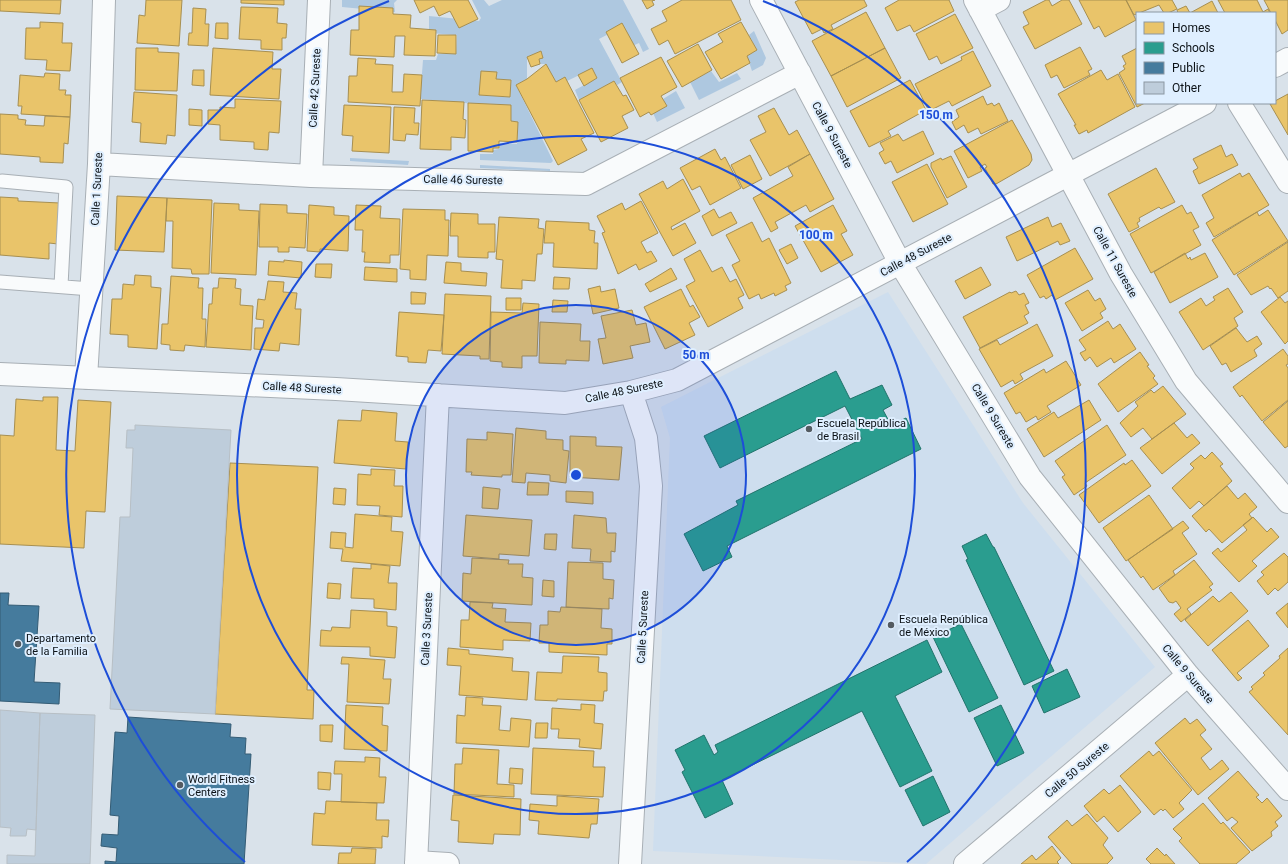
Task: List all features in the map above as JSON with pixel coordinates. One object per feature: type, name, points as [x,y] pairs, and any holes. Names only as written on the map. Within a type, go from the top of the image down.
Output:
[{"type":"street","name":"Calle 1 Sureste","points":[[86,378],[99,164],[104,0]]},
{"type":"street","name":"Calle 42 Sureste","points":[[311,176],[319,0]]},
{"type":"street","name":"Calle 9 Sureste","points":[[761,0],[900,263],[1030,477],[1188,675],[1288,789]]},
{"type":"street","points":[[978,5],[999,0]]},
{"type":"street","name":"Calle 11 Sureste","points":[[978,5],[1121,274],[1186,381],[1288,502]]},
{"type":"street","points":[[1276,65],[1288,59]]},
{"type":"street","name":"Calle 46 Sureste","points":[[99,164],[311,176],[586,184],[800,73]]},
{"type":"street","name":"Calle 48 Sureste","points":[[0,374],[438,395],[565,403],[631,392],[677,380],[1203,104]]},
{"type":"street","points":[[1240,104],[1288,182]]},
{"type":"street","name":"Calle 5 Sureste","points":[[630,864],[651,486],[646,438],[631,392]]},
{"type":"street","name":"Calle 3 Sureste","points":[[416,863],[438,395]]},
{"type":"street","name":"Calle 50 Sureste","points":[[965,864],[1188,675]]},
{"type":"street","points":[[416,863],[448,864]]},
{"type":"lane","points":[[2,181],[66,187],[61,286]]},
{"type":"lane","points":[[0,282],[91,289]]},
{"type":"shaded area","points":[[342,0],[397,0],[394,3],[395,12],[342,7]]},
{"type":"shaded area","points":[[472,0],[484,0],[489,6],[502,0],[623,0],[649,49],[643,52],[639,43],[630,47],[618,29],[599,39],[622,82],[617,85],[614,81],[579,100],[575,90],[597,78],[592,69],[567,81],[556,82],[546,64],[540,64],[539,59],[543,57],[541,51],[527,57],[527,79],[516,85],[553,161],[551,163],[480,160],[480,154],[493,154],[493,150],[499,149],[500,143],[517,144],[518,124],[510,123],[510,107],[420,99],[423,60],[436,60],[438,54],[456,54],[457,35],[429,33],[429,16],[479,21],[481,18]],"holes":[[[497,72],[496,79],[511,80],[510,97],[480,95]]]},
{"type":"shaded area","points":[[754,31],[766,58],[763,65],[752,71],[747,56],[757,50],[749,35]]},
{"type":"shaded area","points":[[711,71],[719,82],[737,73],[741,79],[699,100],[690,82]]},
{"type":"shaded area","points":[[676,91],[685,108],[657,122],[653,113],[666,106],[663,99]]},
{"type":"shaded area","points":[[350,158],[409,161],[408,165],[350,161]]},
{"type":"shaded area","points":[[480,165],[550,169],[550,171],[480,168]]},
{"type":"shaded area","name":"Escuela República de México","points":[[888,292],[1023,503],[1155,667],[926,864],[653,851],[670,438],[661,407]]},
{"type":"building: Homes","points":[[0,0],[61,0],[60,14],[0,11]]},
{"type":"building: Homes","points":[[146,0],[182,0],[179,46],[137,43],[139,15],[145,16]]},
{"type":"building: Homes","points":[[241,0],[284,0],[284,5],[241,3]]},
{"type":"building: Homes","points":[[414,0],[468,0],[478,19],[459,28],[450,11],[439,16],[434,6],[420,13]]},
{"type":"building: Homes","points":[[642,0],[655,0],[652,1],[654,5],[647,9]]},
{"type":"building: Homes","points":[[682,0],[731,0],[741,20],[675,54],[668,40],[659,45],[651,29],[667,21],[662,11]]},
{"type":"building: Homes","points":[[799,0],[864,0],[867,6],[831,25],[833,29],[824,33],[822,29],[812,34],[795,2]]},
{"type":"building: Homes","points":[[899,0],[949,0],[954,11],[914,32],[910,25],[897,31],[885,8]]},
{"type":"building: Homes","points":[[1046,0],[1049,0],[1052,6],[1062,0],[1069,0],[1082,24],[1035,49],[1023,27],[1029,24],[1023,12]]},
{"type":"building: Homes","points":[[1079,0],[1126,0],[1136,20],[1105,37],[1099,26],[1094,29]]},
{"type":"building: Homes","points":[[1126,0],[1172,0],[1177,9],[1170,12],[1163,12],[1159,5],[1142,12],[1136,12],[1136,14],[1134,15]]},
{"type":"building: Homes","points":[[1218,0],[1257,0],[1263,12],[1224,12]]},
{"type":"building: Homes","points":[[1264,0],[1288,0],[1288,30],[1282,34],[1276,22],[1276,12],[1270,12]]},
{"type":"building: Homes","points":[[1212,1],[1218,12],[1192,12]]},
{"type":"building: Homes","points":[[359,6],[393,8],[393,14],[411,15],[410,28],[436,30],[435,56],[404,55],[405,36],[395,36],[394,57],[350,55],[351,30],[359,30]]},
{"type":"building: Homes","points":[[1186,6],[1189,12],[1178,12],[1177,10]]},
{"type":"building: Homes","points":[[241,7],[278,8],[277,23],[287,24],[286,38],[282,38],[282,50],[261,49],[261,40],[239,39]]},
{"type":"building: Homes","points":[[193,8],[206,9],[205,24],[209,24],[208,46],[188,45],[189,33],[192,33]]},
{"type":"building: Homes","points":[[866,12],[885,48],[831,76],[812,41]]},
{"type":"building: Homes","points":[[955,14],[973,48],[941,64],[937,56],[929,60],[916,34]]},
{"type":"building: Homes","points":[[40,22],[63,23],[62,43],[72,43],[70,71],[46,70],[47,60],[25,59],[26,28],[40,28]]},
{"type":"building: Homes","points":[[741,22],[757,50],[747,56],[750,63],[721,79],[705,52],[723,42],[718,34]]},
{"type":"building: Homes","points":[[216,23],[228,23],[228,39],[215,38]]},
{"type":"building: Homes","points":[[622,23],[639,54],[622,63],[606,32]]},
{"type":"building: Homes","points":[[438,35],[456,35],[456,54],[437,53]]},
{"type":"building: Homes","points":[[698,44],[712,70],[682,87],[667,61]]},
{"type":"building: Homes","points":[[1080,47],[1092,69],[1088,71],[1090,75],[1064,88],[1057,75],[1051,78],[1045,65]]},
{"type":"building: Homes","points":[[136,48],[158,48],[158,52],[179,53],[177,91],[135,90]]},
{"type":"building: Homes","points":[[213,48],[273,52],[272,69],[281,69],[279,99],[210,95]]},
{"type":"building: Homes","points":[[885,48],[901,78],[847,107],[831,76]]},
{"type":"building: Homes","points":[[1136,49],[1136,104],[1143,104],[1137,107],[1119,73],[1125,69],[1123,66],[1126,64],[1122,56]]},
{"type":"building: Homes","points":[[541,51],[543,58],[539,59],[540,64],[531,67],[527,57]]},
{"type":"building: Homes","points":[[973,51],[991,86],[952,106],[949,101],[929,111],[915,84],[962,60],[961,57]]},
{"type":"building: Homes","points":[[661,57],[677,87],[661,96],[667,106],[651,115],[649,112],[640,117],[620,78]]},
{"type":"building: Homes","points":[[358,58],[376,59],[375,64],[393,65],[392,92],[403,92],[404,74],[422,75],[420,106],[348,102],[349,76],[357,76]]},
{"type":"building: Homes","points":[[546,64],[556,82],[565,77],[594,133],[581,139],[587,150],[558,165],[516,85],[527,79]]},
{"type":"building: Homes","points":[[592,68],[597,78],[584,86],[578,75]]},
{"type":"building: Homes","points":[[193,70],[204,70],[204,86],[192,85]]},
{"type":"building: Homes","points":[[1101,70],[1107,80],[1118,74],[1135,107],[1088,133],[1087,130],[1079,134],[1074,125],[1076,125],[1058,94]]},
{"type":"building: Homes","points":[[481,71],[497,72],[496,79],[511,80],[510,97],[479,95]]},
{"type":"building: Homes","points":[[45,73],[60,74],[59,90],[66,90],[65,95],[71,95],[70,117],[21,114],[22,106],[18,106],[20,75],[44,77]]},
{"type":"building: Homes","points":[[910,80],[926,110],[888,131],[891,136],[869,147],[850,111]]},
{"type":"building: Homes","points":[[614,81],[623,96],[626,95],[634,110],[622,116],[628,128],[601,142],[579,100]]},
{"type":"building: Homes","points":[[134,92],[177,95],[175,136],[167,135],[166,144],[140,142],[141,123],[132,122]]},
{"type":"building: Homes","points":[[1288,94],[1288,135],[1270,104],[1276,104],[1276,100]]},
{"type":"building: Homes","points":[[983,96],[987,105],[992,103],[994,106],[999,103],[1008,121],[981,134],[978,128],[968,133],[964,125],[956,130],[952,122],[959,117],[956,110]]},
{"type":"building: Homes","points":[[235,99],[281,101],[279,133],[269,132],[268,150],[254,149],[254,142],[220,140],[220,125],[208,124],[208,110],[220,110],[220,107],[235,108]]},
{"type":"building: Homes","points":[[422,100],[464,102],[463,119],[466,120],[465,138],[451,137],[451,150],[420,149]]},
{"type":"building: Homes","points":[[468,103],[511,105],[511,121],[518,122],[517,142],[499,141],[499,148],[493,148],[493,152],[468,151]]},
{"type":"building: Homes","points":[[344,105],[391,107],[389,153],[352,151],[353,136],[342,135]]},
{"type":"building: Homes","points":[[394,107],[415,108],[414,123],[419,123],[418,135],[406,134],[405,141],[393,140]]},
{"type":"building: Homes","points":[[774,108],[789,135],[797,130],[810,154],[770,176],[750,140],[766,132],[758,116]]},
{"type":"building: Homes","points":[[189,109],[202,110],[202,126],[189,125]]},
{"type":"building: Homes","points":[[0,114],[18,115],[18,119],[26,120],[25,125],[44,126],[45,116],[70,117],[68,144],[64,143],[63,163],[40,162],[40,157],[0,154]]},
{"type":"building: Homes","points":[[1012,120],[1031,154],[1032,160],[1029,165],[996,184],[993,184],[985,168],[987,167],[985,164],[980,167],[982,171],[968,178],[954,151]]},
{"type":"building: Homes","points":[[923,131],[934,154],[897,173],[891,161],[885,164],[879,153],[884,150],[880,143],[898,134],[903,141]]},
{"type":"building: Homes","points":[[1221,145],[1226,157],[1232,154],[1238,165],[1199,184],[1193,171],[1198,168],[1193,159]]},
{"type":"building: Homes","points":[[715,149],[721,160],[725,157],[741,188],[710,205],[700,186],[692,190],[680,168]]},
{"type":"building: Homes","points":[[810,154],[834,199],[810,212],[806,205],[775,222],[778,228],[771,232],[753,198],[793,176],[788,167]]},
{"type":"building: Homes","points":[[750,155],[762,179],[743,189],[731,165]]},
{"type":"building: Homes","points":[[951,156],[967,187],[947,198],[931,167],[931,163],[941,158],[942,160]]},
{"type":"building: Homes","points":[[927,164],[948,204],[913,222],[892,182]]},
{"type":"building: Homes","points":[[1156,168],[1175,202],[1161,209],[1159,207],[1139,218],[1140,221],[1137,223],[1139,227],[1129,232],[1108,194]]},
{"type":"building: Homes","points":[[1240,173],[1242,177],[1249,173],[1269,205],[1214,237],[1206,223],[1214,218],[1202,195]]},
{"type":"building: Homes","points":[[683,179],[700,211],[671,227],[672,230],[685,223],[696,243],[673,256],[639,194],[663,181],[667,189]]},
{"type":"building: Homes","points":[[117,196],[167,198],[164,252],[115,250]]},
{"type":"building: Homes","points":[[0,197],[18,198],[18,201],[60,203],[58,244],[49,243],[49,259],[0,255]]},
{"type":"building: Homes","points":[[167,198],[212,200],[209,274],[192,274],[191,269],[172,268],[173,221],[166,221]]},
{"type":"building: Homes","points":[[641,201],[658,233],[641,242],[647,253],[651,251],[657,261],[639,270],[636,264],[618,274],[602,233],[605,232],[597,216],[622,203],[625,210]]},
{"type":"building: Homes","points":[[214,203],[239,204],[239,210],[259,211],[256,275],[211,273]]},
{"type":"building: Homes","points":[[260,204],[287,205],[287,213],[307,214],[305,248],[289,247],[289,252],[278,252],[278,247],[259,247]]},
{"type":"building: Homes","points":[[309,205],[334,207],[334,215],[349,216],[348,251],[320,249],[320,252],[307,251]]},
{"type":"building: Homes","points":[[356,205],[381,206],[380,218],[400,219],[399,255],[390,255],[390,263],[364,262],[365,252],[362,252],[363,230],[355,230]]},
{"type":"building: Homes","points":[[833,205],[847,231],[841,234],[853,255],[821,272],[795,226]]},
{"type":"building: Homes","points":[[1182,205],[1187,214],[1191,212],[1199,227],[1193,230],[1201,245],[1151,273],[1130,234]]},
{"type":"building: Homes","points":[[403,209],[445,210],[445,220],[449,220],[448,256],[427,255],[426,280],[410,279],[410,270],[400,269]]},
{"type":"building: Homes","points":[[714,209],[719,218],[731,212],[737,223],[712,236],[702,216]]},
{"type":"building: Homes","points":[[1268,210],[1288,241],[1234,275],[1212,240],[1257,212],[1259,216]]},
{"type":"building: Homes","points":[[451,213],[478,214],[478,224],[495,224],[495,252],[488,252],[488,258],[458,257],[458,236],[450,236]]},
{"type":"building: Homes","points":[[499,217],[539,219],[538,228],[544,229],[542,254],[537,254],[535,281],[522,280],[522,289],[501,288],[503,260],[496,259]]},
{"type":"building: Homes","points":[[1048,217],[1052,227],[1061,223],[1070,241],[1060,245],[1058,241],[1017,261],[1006,237]]},
{"type":"building: Homes","points":[[546,221],[589,223],[589,230],[595,231],[594,243],[598,243],[597,269],[553,267],[554,243],[544,243]]},
{"type":"building: Homes","points":[[752,222],[762,242],[769,238],[791,283],[785,286],[787,290],[775,296],[774,293],[761,299],[759,294],[749,299],[732,265],[740,261],[726,235]]},
{"type":"building: Homes","points":[[1288,242],[1288,291],[1278,298],[1268,286],[1251,295],[1237,275]]},
{"type":"building: Homes","points":[[791,244],[798,258],[787,264],[779,250]]},
{"type":"building: Homes","points":[[1075,248],[1093,279],[1055,300],[1052,295],[1046,299],[1044,296],[1040,298],[1027,275]]},
{"type":"building: Homes","points":[[700,250],[712,272],[722,267],[730,282],[736,279],[744,295],[738,298],[743,308],[708,327],[686,286],[695,281],[684,259]]},
{"type":"building: Homes","points":[[1185,253],[1188,259],[1190,257],[1191,260],[1205,253],[1218,277],[1170,303],[1154,272]]},
{"type":"building: Homes","points":[[284,260],[302,262],[301,278],[268,275],[269,261],[284,262]]},
{"type":"building: Homes","points":[[446,262],[461,263],[461,271],[487,273],[486,286],[444,283]]},
{"type":"building: Homes","points":[[316,264],[332,264],[331,278],[315,277]]},
{"type":"building: Homes","points":[[365,267],[397,269],[397,282],[364,280]]},
{"type":"building: Homes","points":[[981,267],[991,285],[965,299],[955,281]]},
{"type":"building: Homes","points":[[671,268],[677,279],[650,292],[645,284]]},
{"type":"building: Homes","points":[[135,275],[151,276],[151,287],[161,288],[157,349],[128,347],[128,335],[110,334],[112,299],[122,299],[123,284],[134,285]]},
{"type":"building: Homes","points":[[171,276],[199,278],[198,288],[203,288],[202,319],[206,319],[205,347],[185,345],[184,351],[170,350],[170,345],[161,344],[162,324],[168,324]]},
{"type":"building: Homes","points":[[554,277],[570,278],[569,289],[553,289]]},
{"type":"building: Homes","points":[[219,278],[236,279],[235,288],[241,289],[240,305],[253,306],[251,350],[206,347],[209,304],[212,304],[213,288],[218,288]]},
{"type":"building: Homes","points":[[268,281],[284,282],[283,292],[297,293],[295,309],[301,309],[299,345],[280,343],[279,351],[254,349],[255,328],[263,328],[264,320],[256,319],[258,299],[265,300]]},
{"type":"building: Homes","points":[[600,286],[601,292],[615,289],[619,308],[593,314],[588,289]]},
{"type":"building: Homes","points":[[1228,288],[1243,312],[1234,318],[1238,326],[1203,350],[1179,312],[1201,298],[1206,306],[1215,300],[1213,297]]},
{"type":"building: Homes","points":[[681,289],[690,307],[693,305],[700,317],[689,323],[695,335],[665,349],[644,307]]},
{"type":"building: Homes","points":[[1088,290],[1095,301],[1100,298],[1106,309],[1100,313],[1103,318],[1082,331],[1065,303]]},
{"type":"building: Homes","points":[[1016,291],[1019,295],[1024,293],[1029,303],[1025,305],[1029,313],[1024,316],[1028,323],[980,348],[963,317],[1010,292]]},
{"type":"building: Homes","points":[[411,292],[426,293],[425,304],[411,304]]},
{"type":"building: Homes","points":[[445,294],[491,296],[489,359],[480,359],[480,356],[442,354]]},
{"type":"building: Homes","points":[[1280,297],[1285,303],[1288,301],[1288,341],[1285,344],[1261,312]]},
{"type":"building: Homes","points":[[506,298],[521,298],[521,310],[506,310]]},
{"type":"building: Homes","points":[[553,300],[568,301],[567,312],[552,312]]},
{"type":"building: Homes","points":[[523,303],[539,304],[537,356],[522,356],[522,368],[502,367],[502,362],[490,361],[491,312],[522,313]]},
{"type":"building: Homes","points":[[632,310],[636,325],[646,323],[650,342],[630,346],[633,358],[603,364],[598,339],[606,338],[601,316]]},
{"type":"building: Homes","points":[[399,312],[444,315],[441,351],[428,350],[426,363],[408,362],[408,357],[396,356]]},
{"type":"building: Homes","points":[[1108,321],[1113,329],[1120,324],[1136,349],[1114,363],[1111,358],[1097,367],[1090,357],[1085,361],[1080,353],[1086,350],[1079,340]]},
{"type":"building: Homes","points":[[540,322],[581,324],[580,341],[590,341],[589,361],[566,360],[566,364],[539,363]]},
{"type":"building: Homes","points":[[1037,324],[1053,356],[1020,374],[1023,379],[1015,384],[1013,380],[1001,387],[979,349],[997,340],[1000,345]]},
{"type":"building: Homes","points":[[1236,328],[1247,342],[1257,336],[1262,344],[1254,350],[1257,356],[1231,372],[1226,363],[1222,365],[1210,346]]},
{"type":"building: Homes","points":[[1283,349],[1288,356],[1288,364],[1286,365],[1288,368],[1288,400],[1262,421],[1242,395],[1240,397],[1233,387]]},
{"type":"building: Homes","points":[[1140,352],[1149,365],[1147,366],[1155,376],[1153,378],[1158,384],[1118,412],[1098,384]]},
{"type":"building: Homes","points":[[1066,361],[1081,385],[1047,406],[1051,412],[1038,420],[1036,416],[1026,422],[1020,412],[1016,414],[1004,393],[1044,369],[1046,373]]},
{"type":"building: Homes","points":[[1163,386],[1186,414],[1152,439],[1143,428],[1131,437],[1120,423],[1138,406],[1135,402],[1151,390],[1154,393]]},
{"type":"building: Homes","points":[[43,397],[58,397],[56,450],[75,451],[78,400],[111,402],[105,512],[86,511],[84,548],[0,544],[0,435],[14,436],[16,399],[43,401]]},
{"type":"building: Homes","points":[[1089,400],[1101,420],[1044,457],[1027,429],[1054,412],[1058,418]]},
{"type":"building: Homes","points":[[1288,401],[1288,446],[1285,448],[1263,422]]},
{"type":"building: Homes","points":[[362,410],[397,413],[395,441],[408,442],[406,469],[334,463],[338,420],[361,421]]},
{"type":"building: Homes","points":[[1174,423],[1187,438],[1192,434],[1200,443],[1162,474],[1140,448]]},
{"type":"building: Homes","points":[[1107,425],[1126,455],[1085,483],[1087,486],[1074,495],[1062,477],[1065,475],[1055,461]]},
{"type":"building: Homes","points":[[516,428],[546,431],[546,439],[563,440],[563,450],[569,451],[566,483],[550,481],[550,475],[526,473],[525,483],[512,482]]},
{"type":"building: Homes","points":[[487,432],[513,434],[511,475],[502,475],[502,477],[471,475],[472,472],[466,472],[467,439],[487,440]]},
{"type":"building: Homes","points":[[570,436],[596,437],[596,446],[622,447],[619,480],[570,477]]},
{"type":"building: Homes","points":[[1212,452],[1223,464],[1220,466],[1232,481],[1204,506],[1199,501],[1190,509],[1172,488],[1194,468],[1190,464],[1201,455],[1205,459]]},
{"type":"building: Homes","points":[[1132,460],[1151,486],[1099,523],[1079,495],[1124,463],[1125,465]]},
{"type":"building: Homes","points":[[230,463],[318,467],[307,690],[314,690],[313,719],[215,714]]},
{"type":"building: Homes","points":[[371,469],[395,470],[394,486],[403,486],[402,517],[379,515],[380,506],[357,505],[358,474],[371,475]]},
{"type":"building: Homes","points":[[528,482],[549,483],[548,495],[527,495]]},
{"type":"building: Homes","points":[[1227,486],[1238,499],[1245,493],[1257,507],[1249,514],[1252,518],[1222,543],[1209,529],[1206,532],[1192,516]]},
{"type":"building: Homes","points":[[483,487],[500,489],[498,509],[482,508]]},
{"type":"building: Homes","points":[[334,488],[346,489],[345,505],[333,504]]},
{"type":"building: Homes","points":[[566,491],[593,492],[593,504],[566,502]]},
{"type":"building: Homes","points":[[1149,495],[1173,529],[1126,561],[1103,528]]},
{"type":"building: Homes","points":[[355,514],[392,517],[391,531],[403,532],[400,566],[341,561],[343,549],[330,548],[331,532],[346,533],[345,547],[353,548]]},
{"type":"building: Homes","points":[[466,515],[532,520],[529,556],[499,554],[499,559],[463,556]]},
{"type":"building: Homes","points":[[574,515],[606,518],[607,533],[616,533],[615,552],[611,551],[611,562],[590,561],[591,549],[572,548]]},
{"type":"building: Homes","points":[[1253,517],[1267,532],[1271,528],[1279,537],[1252,561],[1257,566],[1239,582],[1212,553],[1218,548],[1221,552],[1247,530],[1243,525]]},
{"type":"building: Homes","points":[[1183,521],[1189,528],[1182,533],[1197,554],[1173,571],[1175,575],[1153,590],[1143,576],[1141,578],[1128,560]]},
{"type":"building: Homes","points":[[545,534],[557,534],[556,550],[544,549]]},
{"type":"building: Homes","points":[[1284,553],[1288,557],[1288,582],[1278,591],[1275,588],[1268,595],[1257,581],[1264,575],[1261,572]]},
{"type":"building: Homes","points":[[472,558],[509,560],[508,564],[523,564],[522,577],[533,578],[532,605],[462,601],[463,573],[471,574]]},
{"type":"building: Homes","points":[[1194,560],[1213,584],[1209,587],[1212,590],[1187,609],[1191,614],[1181,622],[1174,614],[1181,608],[1176,601],[1173,603],[1169,602],[1159,588]]},
{"type":"building: Homes","points":[[568,562],[603,563],[603,579],[614,580],[613,599],[609,598],[609,609],[566,607]]},
{"type":"building: Homes","points":[[371,564],[390,566],[388,583],[397,583],[396,610],[374,608],[374,599],[351,598],[353,568],[371,569]]},
{"type":"building: Homes","points":[[543,580],[554,581],[554,597],[542,596]]},
{"type":"building: Homes","points":[[328,583],[341,584],[340,599],[327,598]]},
{"type":"building: Homes","points":[[1231,592],[1248,611],[1208,646],[1185,620],[1213,596],[1219,602]]},
{"type":"building: Homes","points":[[470,602],[493,603],[492,608],[506,609],[505,622],[531,623],[530,641],[503,640],[503,650],[460,647],[461,620],[469,620]]},
{"type":"building: Homes","points":[[1288,603],[1288,628],[1276,613]]},
{"type":"building: Homes","points":[[561,607],[602,609],[601,628],[612,629],[612,644],[607,644],[607,655],[549,652],[549,643],[539,643],[540,625],[548,625],[548,611],[560,612]]},
{"type":"building: Homes","points":[[351,610],[387,612],[387,626],[397,627],[395,658],[370,656],[370,647],[320,646],[321,630],[331,631],[332,627],[350,628]]},
{"type":"building: Homes","points":[[1248,620],[1269,646],[1237,673],[1242,678],[1238,681],[1212,650]]},
{"type":"building: Homes","points":[[448,648],[469,650],[469,654],[513,658],[512,671],[529,672],[527,700],[459,695],[461,666],[447,665]]},
{"type":"building: Homes","points":[[1288,648],[1288,735],[1249,692],[1253,689],[1251,687],[1265,675],[1263,673],[1280,658],[1279,656]]},
{"type":"building: Homes","points":[[563,656],[599,657],[598,672],[607,673],[607,691],[604,691],[603,701],[557,699],[557,701],[535,700],[537,672],[562,673]]},
{"type":"building: Homes","points":[[342,657],[385,660],[383,679],[391,679],[389,704],[347,702],[349,664],[341,664]]},
{"type":"building: Homes","points":[[466,697],[483,698],[482,705],[501,706],[499,730],[510,731],[511,718],[531,720],[529,747],[456,743],[457,715],[465,716]]},
{"type":"building: Homes","points":[[581,704],[595,705],[594,723],[603,724],[601,749],[579,747],[580,739],[558,738],[559,729],[551,729],[552,708],[581,710]]},
{"type":"building: Homes","points":[[346,705],[383,707],[382,725],[388,726],[387,751],[344,749]]},
{"type":"building: Homes","points":[[1185,718],[1190,724],[1197,719],[1206,730],[1200,735],[1212,749],[1201,758],[1210,770],[1222,760],[1229,769],[1198,795],[1155,743]]},
{"type":"building: Homes","points":[[536,723],[548,723],[547,738],[535,738]]},
{"type":"building: Homes","points":[[320,725],[333,725],[332,742],[320,741]]},
{"type":"building: Homes","points":[[463,748],[499,750],[497,784],[514,785],[514,797],[454,794],[455,764],[462,764]]},
{"type":"building: Homes","points":[[533,748],[594,751],[593,767],[605,767],[603,797],[531,794]]},
{"type":"building: Homes","points":[[1149,751],[1153,756],[1159,751],[1192,790],[1179,803],[1184,809],[1173,818],[1165,809],[1163,811],[1161,809],[1154,815],[1120,776]]},
{"type":"building: Homes","points":[[365,757],[380,758],[379,777],[386,777],[384,803],[341,802],[342,774],[334,774],[335,761],[365,762]]},
{"type":"building: Homes","points":[[510,768],[523,769],[522,784],[509,783]]},
{"type":"building: Homes","points":[[1238,771],[1259,795],[1256,797],[1262,803],[1267,798],[1282,816],[1275,822],[1278,826],[1271,832],[1272,836],[1252,851],[1231,828],[1238,822],[1232,817],[1227,821],[1208,798]]},
{"type":"building: Homes","points":[[318,772],[331,773],[330,790],[318,789]]},
{"type":"building: Homes","points":[[1120,785],[1141,812],[1118,832],[1104,816],[1097,822],[1084,806],[1104,789],[1109,794]]},
{"type":"building: Homes","points":[[453,795],[521,799],[520,835],[494,834],[493,844],[458,842],[459,821],[451,820]]},
{"type":"building: Homes","points":[[557,796],[599,799],[597,824],[591,824],[589,838],[538,834],[539,821],[529,820],[530,804],[557,806]]},
{"type":"building: Homes","points":[[326,801],[377,803],[376,820],[389,820],[388,837],[382,836],[382,848],[312,845],[314,813],[325,814]]},
{"type":"building: Homes","points":[[1203,803],[1221,824],[1223,822],[1250,852],[1236,864],[1200,864],[1179,841],[1182,838],[1173,829]]},
{"type":"building: Homes","points":[[1087,814],[1108,838],[1103,845],[1113,858],[1107,864],[1072,864],[1048,837],[1067,820],[1072,826]]},
{"type":"building: Homes","points":[[1052,846],[1061,858],[1057,862],[1059,864],[1021,864],[1032,855],[1036,860]]},
{"type":"building: Homes","points":[[352,848],[376,849],[375,864],[338,864],[339,853],[351,853]]},
{"type":"building: Homes","points":[[1157,848],[1165,856],[1166,854],[1175,864],[1151,864],[1146,859]]},
{"type":"building: Schools","points":[[836,371],[850,399],[882,385],[892,405],[883,410],[891,425],[906,418],[921,449],[727,546],[732,557],[703,571],[684,534],[738,505],[736,501],[862,439],[845,406],[720,468],[704,436]]},
{"type":"building: Schools","points":[[986,534],[994,547],[1054,671],[1024,685],[966,560],[968,559],[962,546]]},
{"type":"building: Schools","points":[[961,624],[998,698],[969,712],[933,637]]},
{"type":"building: Schools","points":[[927,640],[942,672],[895,696],[932,771],[900,787],[862,711],[722,780],[733,804],[705,818],[682,772],[685,770],[675,750],[704,735],[714,755],[718,752],[715,745]]},
{"type":"building: Schools","points":[[1067,669],[1080,697],[1044,713],[1032,686]]},
{"type":"building: Schools","points":[[1001,705],[1024,753],[997,766],[974,718]]},
{"type":"building: Schools","points":[[933,776],[950,812],[923,826],[905,790]]},
{"type":"building: Public","name":"Departamento de la Familia","points":[[0,593],[9,593],[8,605],[39,606],[34,682],[60,683],[59,704],[0,701]]},
{"type":"building: Public","name":"World Fitness Centers","points":[[128,717],[231,724],[230,737],[246,738],[245,754],[251,754],[244,864],[105,864],[105,861],[116,862],[117,848],[101,846],[102,834],[118,835],[119,816],[110,815],[115,732],[127,733]]},
{"type":"building: Other","points":[[135,425],[231,430],[215,714],[110,709],[120,517],[130,517],[133,448],[126,448],[127,430],[135,430]]},
{"type":"building: Other","points":[[0,710],[40,713],[36,830],[27,829],[26,836],[10,836],[11,828],[0,827]]},
{"type":"building: Other","points":[[40,713],[95,715],[90,864],[7,864],[7,855],[35,856]]},
{"type":"place","name":"Escuela República de Brasil","points":[[809,429]]},
{"type":"place","name":"Escuela República de México","points":[[891,625]]},
{"type":"place","name":"Departamento de la Familia","points":[[18,644]]},
{"type":"place","name":"World Fitness Centers","points":[[180,785]]}]
